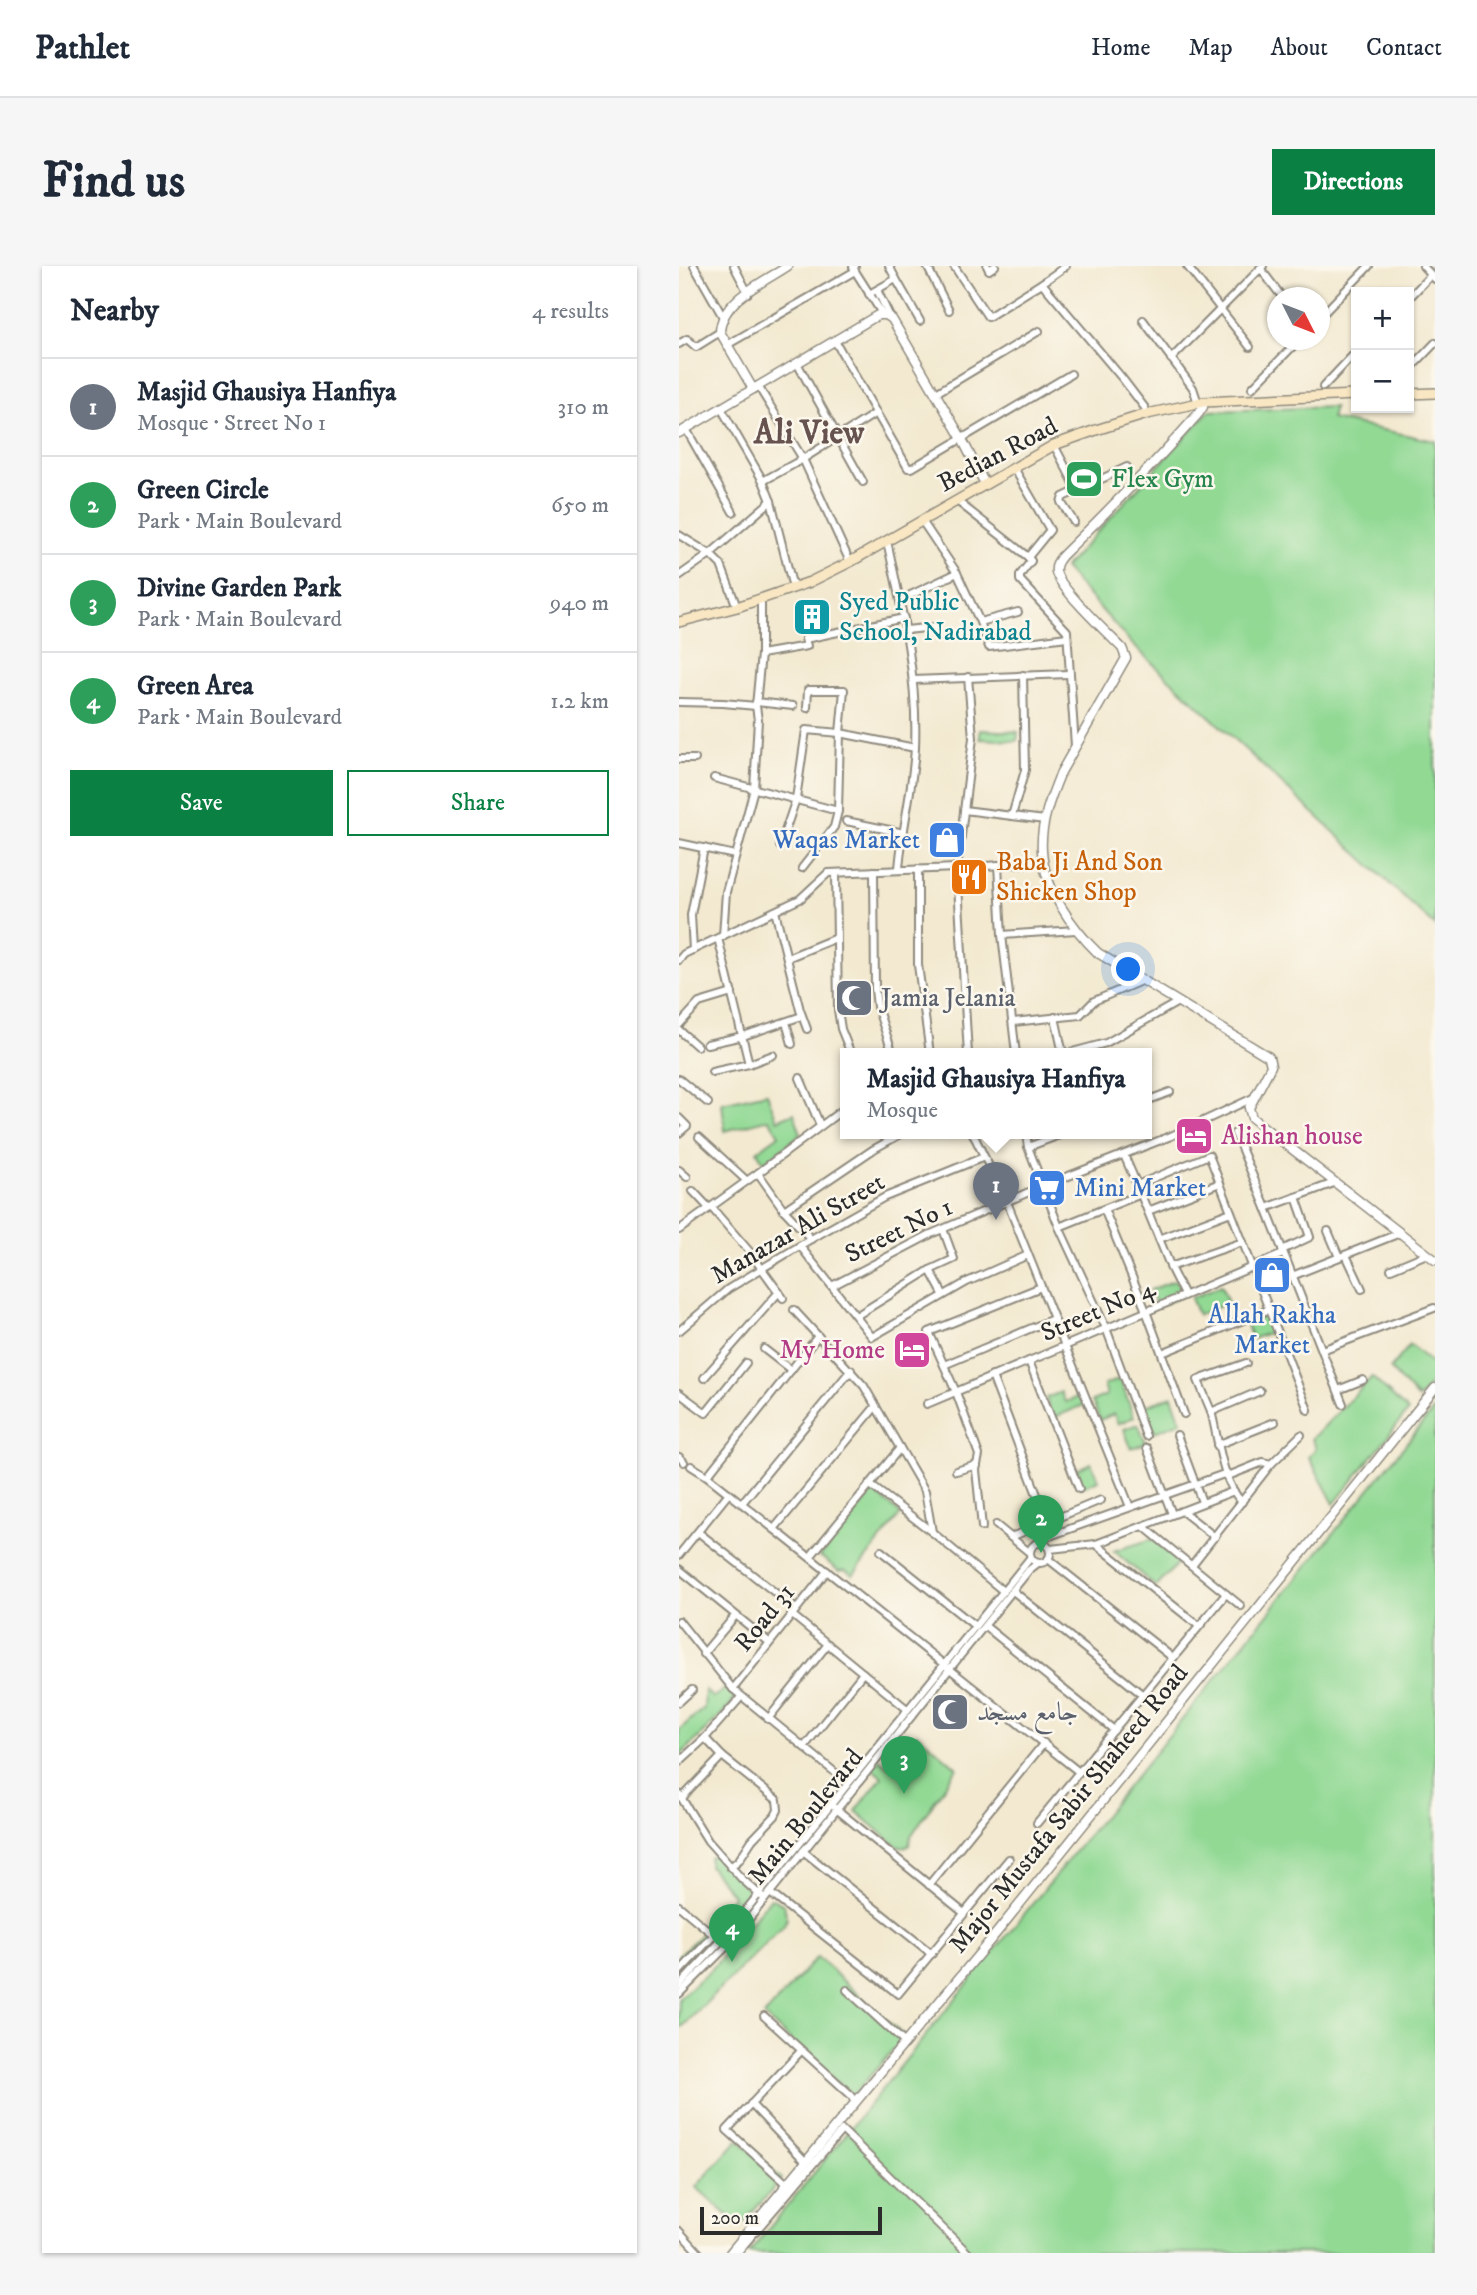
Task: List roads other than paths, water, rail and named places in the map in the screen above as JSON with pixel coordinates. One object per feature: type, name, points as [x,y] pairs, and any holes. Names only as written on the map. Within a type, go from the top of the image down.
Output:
[{"type":"main road","points":[[1414,394],[1435,393]]},
{"type":"main road","name":"Bedian Road","points":[[679,622],[737,607],[793,588],[850,562],[1054,445],[1147,414],[1200,402],[1351,395]]},
{"type":"street","points":[[694,266],[723,317]]},
{"type":"street","points":[[734,266],[748,293]]},
{"type":"street","points":[[788,266],[734,302],[723,317],[720,332],[803,459],[850,562]]},
{"type":"street","points":[[889,266],[921,321]]},
{"type":"street","points":[[927,266],[949,310]]},
{"type":"street","points":[[954,266],[988,317],[1066,266]]},
{"type":"street","points":[[987,266],[989,270],[995,266]]},
{"type":"street","points":[[1187,266],[1250,347]]},
{"type":"street","points":[[1330,307],[1370,266]]},
{"type":"street","points":[[1414,294],[1433,277],[1423,266]]},
{"type":"street","points":[[1171,359],[1260,268],[1274,287]]},
{"type":"street","points":[[727,345],[855,269],[936,393],[985,484]]},
{"type":"street","points":[[869,294],[896,279]]},
{"type":"street","points":[[1042,283],[1122,378],[1147,414]]},
{"type":"street","points":[[877,290],[886,316]]},
{"type":"street","points":[[733,512],[683,431],[878,315],[886,316]]},
{"type":"street","points":[[1143,320],[1193,388],[1200,402],[1199,413],[1151,468],[1056,565],[1057,574],[1067,589],[1126,654],[1053,790],[1041,848],[1043,862],[1055,893],[1076,930],[1098,953],[1269,1057],[1271,1066],[1249,1108],[1252,1118],[1431,1257]]},
{"type":"street","points":[[936,393],[1039,331]]},
{"type":"street","points":[[679,344],[687,339],[696,347],[720,332]]},
{"type":"street","points":[[835,341],[908,468],[1071,374]]},
{"type":"street","points":[[1414,365],[1435,343]]},
{"type":"street","points":[[1252,388],[1289,350]]},
{"type":"street","points":[[1323,387],[1351,357]]},
{"type":"street","points":[[797,363],[863,482]]},
{"type":"street","points":[[721,408],[763,481],[771,501],[793,588]]},
{"type":"street","points":[[763,481],[876,413]]},
{"type":"street","points":[[1054,445],[1077,489]]},
{"type":"street","points":[[1073,522],[1061,499],[1126,467]]},
{"type":"street","points":[[1014,468],[1050,530],[1028,557]]},
{"type":"street","points":[[679,576],[710,554],[771,501]]},
{"type":"street","points":[[957,501],[1028,557],[1031,561],[1020,575],[1020,580],[1067,631],[1075,748]]},
{"type":"street","points":[[922,521],[957,573],[989,647],[1066,637]]},
{"type":"street","points":[[679,535],[710,554],[721,565],[737,607]]},
{"type":"street","points":[[887,541],[908,638],[913,680],[915,748],[899,869]]},
{"type":"street","points":[[900,600],[957,573]]},
{"type":"street","points":[[750,1064],[721,937],[726,892],[754,789],[761,599]]},
{"type":"street","points":[[980,622],[1018,612]]},
{"type":"street","points":[[761,654],[807,646],[806,639],[904,618]]},
{"type":"street","points":[[906,630],[936,627]]},
{"type":"street","points":[[913,680],[1069,674]]},
{"type":"street","points":[[1011,816],[1025,770],[1023,675]]},
{"type":"street","points":[[968,677],[973,738],[957,868],[968,1048]]},
{"type":"street","points":[[801,868],[834,827],[838,811],[844,690],[808,690],[807,708]]},
{"type":"street","points":[[679,702],[793,706]]},
{"type":"street","points":[[780,846],[796,799],[806,730],[840,733],[915,748]]},
{"type":"street","points":[[679,759],[695,759]]},
{"type":"street","points":[[714,778],[838,811]]},
{"type":"street","points":[[964,810],[1045,820]]},
{"type":"street","points":[[846,821],[904,833]]},
{"type":"street","points":[[679,843],[735,855]]},
{"type":"street","points":[[693,950],[691,915],[704,848]]},
{"type":"street","points":[[679,960],[693,950],[800,899],[828,873],[1043,862]]},
{"type":"street","points":[[998,865],[1002,935],[1015,1048]]},
{"type":"street","points":[[918,869],[918,965],[929,1048]]},
{"type":"street","points":[[874,870],[875,989],[877,1007],[891,1048]]},
{"type":"street","points":[[835,873],[838,1010],[841,1029],[849,1048]]},
{"type":"street","points":[[775,911],[807,1029]]},
{"type":"street","points":[[1002,935],[1076,930]]},
{"type":"street","points":[[787,958],[836,938]]},
{"type":"street","points":[[1013,1022],[1080,1015],[1094,1001],[1142,981]]},
{"type":"street","points":[[697,1046],[679,1028],[699,1003],[732,993]]},
{"type":"street","points":[[1086,1048],[1105,1043],[1178,1003]]},
{"type":"street","points":[[707,1044],[744,1037],[802,1016]]},
{"type":"street","points":[[1055,1017],[1063,1048]]},
{"type":"street","points":[[786,1022],[792,1044]]},
{"type":"street","points":[[712,1072],[750,1064],[773,1055]]},
{"type":"street","points":[[800,1078],[820,1125]]},
{"type":"street","points":[[679,1079],[708,1103]]},
{"type":"street","points":[[1152,1099],[1170,1092]]},
{"type":"street","name":"Street No 1","points":[[832,1286],[943,1229],[1212,1119],[1253,1098]]},
{"type":"street","points":[[679,1230],[840,1111]]},
{"type":"street","points":[[679,1118],[687,1126],[679,1133]]},
{"type":"street","points":[[1235,1133],[1343,1404]]},
{"type":"street","points":[[699,1137],[747,1181]]},
{"type":"street","points":[[784,1210],[892,1139]]},
{"type":"street","points":[[976,1139],[1007,1202],[1130,1507]]},
{"type":"street","points":[[1027,1139],[1059,1227],[1106,1328],[1146,1436]]},
{"type":"street","points":[[1028,1147],[1049,1139]]},
{"type":"street","points":[[1124,1155],[1175,1280]]},
{"type":"street","points":[[1137,1185],[1209,1155],[1308,1410]]},
{"type":"street","name":"Manazar Ali Street","points":[[679,1331],[721,1294],[811,1239],[885,1197],[983,1157]]},
{"type":"street","points":[[679,1170],[687,1177]]},
{"type":"street","points":[[758,1173],[784,1210],[811,1239]]},
{"type":"street","points":[[1266,1208],[1334,1183]]},
{"type":"street","points":[[1148,1211],[1220,1184]]},
{"type":"street","points":[[693,1191],[762,1269],[781,1295],[704,1378]]},
{"type":"street","points":[[1059,1227],[1141,1194]]},
{"type":"street","name":"Street No 4","points":[[927,1404],[1254,1266],[1310,1237],[1296,1197]]},
{"type":"street","points":[[1104,1209],[1184,1414]]},
{"type":"street","points":[[1159,1239],[1231,1212]]},
{"type":"street","points":[[679,1218],[686,1225]]},
{"type":"street","points":[[856,1316],[930,1270],[954,1259],[943,1229]]},
{"type":"street","points":[[1328,1231],[1361,1289]]},
{"type":"street","points":[[1292,1276],[1400,1233]]},
{"type":"street","points":[[1170,1267],[1243,1242]]},
{"type":"street","points":[[800,1246],[872,1337],[943,1294],[1028,1255]]},
{"type":"street","points":[[1391,1269],[1431,1257]]},
{"type":"street","points":[[1170,1267],[1184,1295]]},
{"type":"street","points":[[930,1270],[943,1294]]},
{"type":"street","points":[[982,1527],[977,1465],[979,1455],[956,1392],[929,1334],[1041,1287]]},
{"type":"street","points":[[1322,1350],[1434,1308]]},
{"type":"street","points":[[1162,1353],[1270,1309]]},
{"type":"street","points":[[794,1310],[851,1370],[876,1406],[925,1491],[932,1532]]},
{"type":"street","points":[[944,1365],[1053,1319]]},
{"type":"street","points":[[707,1476],[818,1336]]},
{"type":"street","points":[[900,1357],[933,1342]]},
{"type":"street","points":[[764,1349],[791,1370]]},
{"type":"street","points":[[1029,1361],[1079,1489]]},
{"type":"street","points":[[679,1393],[706,1413],[746,1363]]},
{"type":"street","points":[[1242,1502],[1227,1474],[1217,1445],[1211,1412],[1198,1380],[1246,1363]]},
{"type":"street","points":[[742,1503],[851,1370]]},
{"type":"street","points":[[992,1376],[1042,1503]]},
{"type":"street","points":[[1338,1390],[1363,1380]]},
{"type":"street","name":"Major Mustafa Sabir Shaheed Road","points":[[730,2253],[998,1931],[1435,1388]]},
{"type":"street","points":[[1211,1412],[1260,1391]]},
{"type":"street","points":[[774,1529],[876,1406]]},
{"type":"street","points":[[1217,1445],[1275,1422]]},
{"type":"street","points":[[1177,1435],[1202,1502]]},
{"type":"street","points":[[1192,1565],[1271,1464],[1301,1436]]},
{"type":"street","points":[[810,1557],[900,1448]]},
{"type":"street","points":[[1147,1448],[1172,1514]]},
{"type":"street","points":[[685,1462],[742,1503],[1079,1772]]},
{"type":"street","points":[[1047,1544],[1130,1507],[1263,1462],[1271,1464]]},
{"type":"street","points":[[956,1471],[977,1465]]},
{"type":"street","points":[[869,1484],[1003,1591]]},
{"type":"street","points":[[1031,1555],[1034,1545],[1039,1542],[1096,1544],[1234,1491]]},
{"type":"street","points":[[679,1555],[729,1493]]},
{"type":"street","points":[[1011,1537],[1101,1500]]},
{"type":"street","points":[[1182,1511],[1215,1538]]},
{"type":"street","points":[[1040,1524],[1047,1544],[1048,1559],[1173,1658]]},
{"type":"street","points":[[996,1525],[1038,1563],[1048,1559]]},
{"type":"street","points":[[1143,1525],[1241,1606]]},
{"type":"street","points":[[698,1532],[907,1709]]},
{"type":"street","points":[[1096,1544],[1199,1626]]},
{"type":"street","points":[[881,1551],[975,1626]]},
{"type":"street","name":"Main Boulevard","points":[[680,1990],[710,1965],[946,1668],[1031,1555]]},
{"type":"street","name":"Main Boulevard","points":[[680,1990],[721,1941],[762,1897],[770,1893],[834,1807],[848,1783],[907,1709],[985,1626],[1038,1563]]},
{"type":"street","points":[[679,1569],[769,1642]]},
{"type":"street","name":"Road 31","points":[[733,1689],[827,1571]]},
{"type":"street","points":[[1013,1591],[1143,1695]]},
{"type":"street","points":[[1037,1823],[1226,1594]]},
{"type":"street","points":[[703,1654],[735,1616]]},
{"type":"street","points":[[679,1621],[703,1654],[741,1697],[848,1783]]},
{"type":"street","points":[[985,1626],[1114,1730]]},
{"type":"street","points":[[768,1719],[828,1644]]},
{"type":"street","points":[[804,1747],[863,1673]]},
{"type":"street","points":[[679,1702],[692,1690]]},
{"type":"street","points":[[679,1762],[705,1738],[741,1697]]},
{"type":"street","points":[[705,1738],[722,1756],[775,1797],[778,1805],[775,1816],[752,1840],[739,1860],[730,1867]]},
{"type":"street","points":[[929,1885],[1044,1743]]},
{"type":"street","points":[[722,1756],[680,1796],[708,1841],[730,1867],[762,1897]]},
{"type":"street","points":[[834,1807],[964,1913]]},
{"type":"street","points":[[803,1850],[932,1954]]},
{"type":"street","points":[[770,1893],[898,1994],[1009,1859]]},
{"type":"street","points":[[679,1906],[721,1941]]},
{"type":"street","points":[[679,1971],[714,1935]]},
{"type":"street","points":[[847,1990],[905,2043]]},
{"type":"street","points":[[764,2016],[852,2096],[855,2103]]},
{"type":"street","points":[[787,2185],[727,2130],[801,2051]]},
{"type":"street","points":[[751,2104],[806,2162]]},
{"type":"street","points":[[737,2253],[842,2130],[968,2253]]},
{"type":"street","points":[[679,2231],[699,2253]]},
{"type":"waterway","points":[[1431,266],[1435,271]]},
{"type":"place","name":"Flex Gym","points":[[1084,479]]},
{"type":"place","name":"Syed Public School, Nadirabad","points":[[812,617]]},
{"type":"place","name":"Waqas Market","points":[[947,840]]},
{"type":"place","name":"Baba Ji And Son Shicken Shop","points":[[969,877]]},
{"type":"place","name":"Jamia Jelania","points":[[854,998]]},
{"type":"place","name":"Alishan house","points":[[1194,1136]]},
{"type":"place","name":"Mini Market","points":[[1047,1188]]},
{"type":"place","name":"Masjid Ghausiya Hanfiya","points":[[996,1220]]},
{"type":"place","name":"Allah Rakha Market","points":[[1272,1275]]},
{"type":"place","name":"My Home","points":[[912,1350]]},
{"type":"place","name":"Green Circle","points":[[1041,1553]]},
{"type":"place","name":"جامع مسجد","points":[[950,1712]]},
{"type":"place","name":"Divine Garden Park","points":[[904,1794]]},
{"type":"place","name":"Green Area","points":[[732,1962]]},
{"type":"district","name":"Ali View","points":[[809,433]]}]
